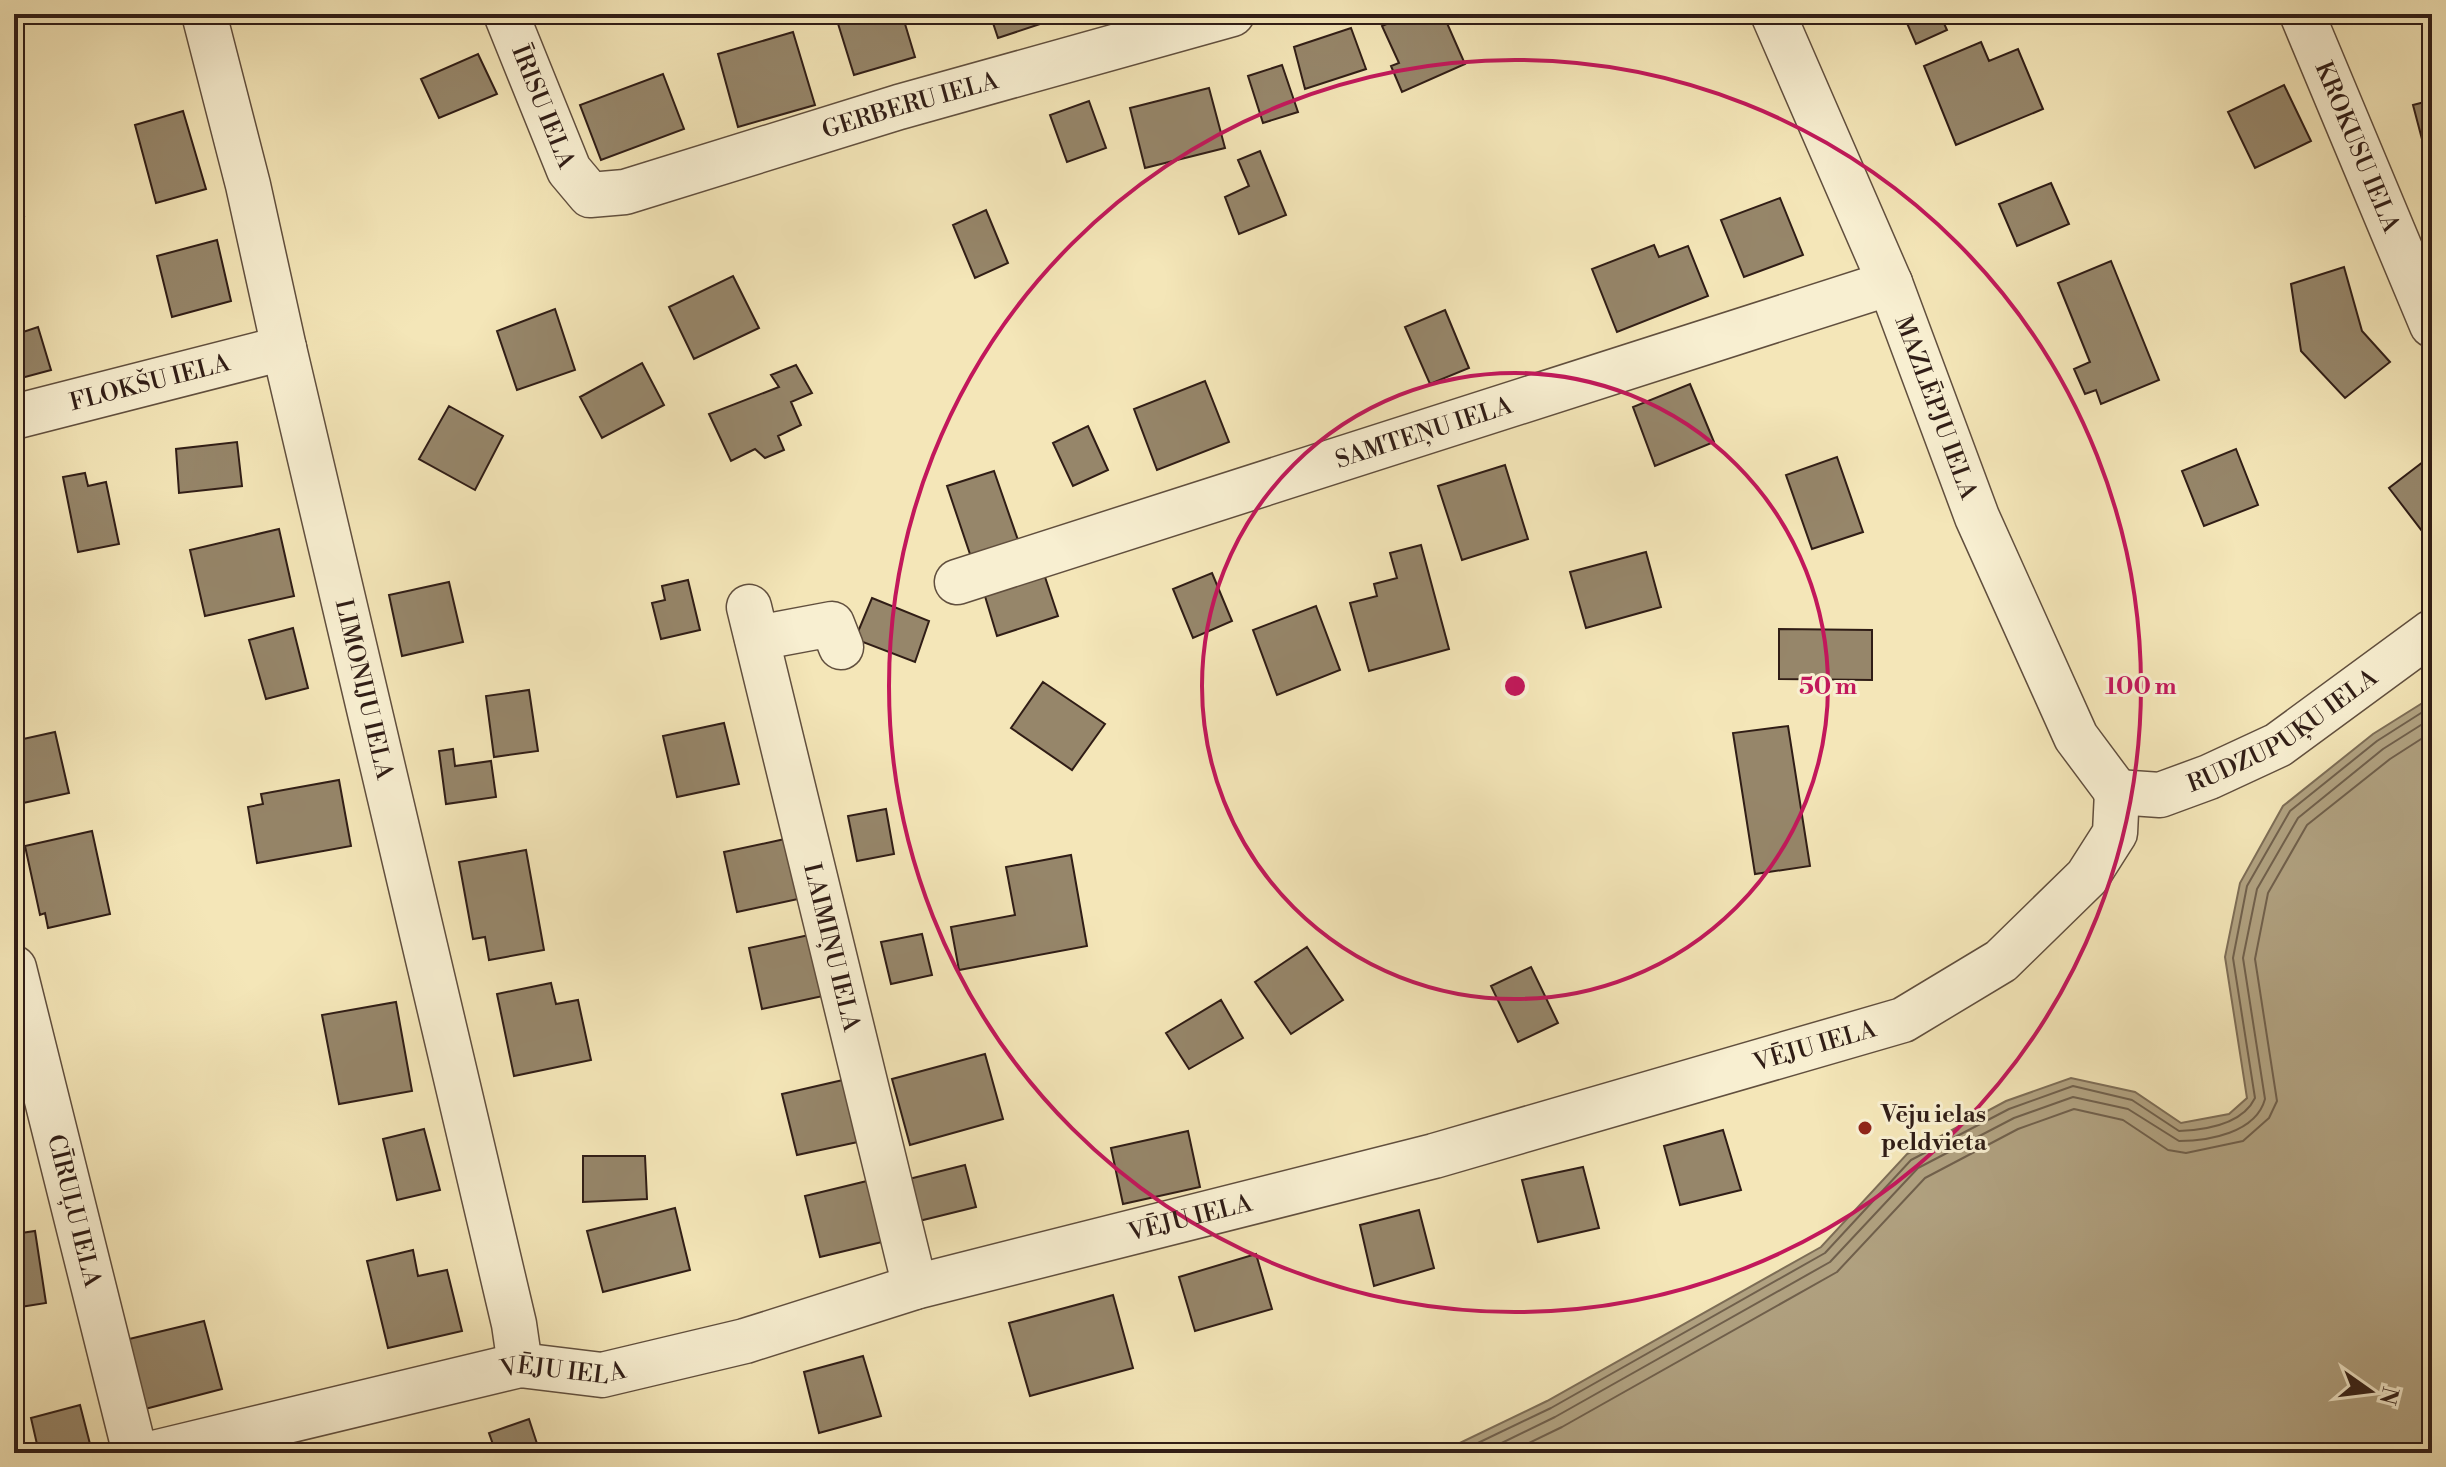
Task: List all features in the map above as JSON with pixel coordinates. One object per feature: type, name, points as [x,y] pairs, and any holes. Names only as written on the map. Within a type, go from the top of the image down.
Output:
[{"type":"street","name":"LIMONIJU IELA","points":[[204,14],[248,185],[514,1324],[520,1365]]},
{"type":"street","name":"ĪRISU IELA","points":[[506,14],[569,170],[590,195]]},
{"type":"street","name":"GERBERU IELA","points":[[590,195],[625,192],[899,107],[1232,14]]},
{"type":"street","name":"MAZLĒPJU IELA","points":[[1773,14],[1890,283],[1977,517],[2076,737],[2117,792]]},
{"type":"street","name":"KROKUSU IELA","points":[[2302,14],[2432,325]]},
{"type":"street","name":"SAMTEŅU IELA","points":[[957,582],[1890,283]]},
{"type":"street","name":"FLOKŠU IELA","points":[[14,417],[284,348]]},
{"type":"street","name":"LAIMIŅU IELA","points":[[841,647],[832,624],[753,622],[915,1287]]},
{"type":"street","name":"RUDZUPUĶU IELA","points":[[2117,792],[2160,795],[2209,777],[2278,745],[2432,632]]},
{"type":"street","name":"VĒJU IELA","points":[[154,1453],[520,1365],[602,1375],[745,1341],[915,1287],[1434,1156],[1903,1020],[2001,961],[2087,877],[2115,833],[2117,792]]},
{"type":"street","name":"CĪRUĻU IELA","points":[[14,968],[135,1453]]},
{"type":"water","points":[[2432,697],[2432,1453],[1439,1453],[1547,1401],[1821,1247],[1907,1154],[2006,1101],[2071,1078],[2135,1092],[2181,1123],[2229,1114],[2247,1098],[2225,957],[2240,883],[2283,806],[2373,734]]},
{"type":"building","points":[[835,14],[902,14],[915,57],[854,75]]},
{"type":"building","points":[[990,14],[1050,14],[1052,20],[998,38]]},
{"type":"building","points":[[1409,14],[1443,14],[1465,64],[1402,92],[1391,66],[1399,63],[1382,26]]},
{"type":"building","points":[[1903,14],[1953,14],[1942,19],[1947,30],[1916,44]]},
{"type":"building","points":[[1351,28],[1366,69],[1305,89],[1294,47]]},
{"type":"building","points":[[793,32],[815,105],[738,127],[718,54]]},
{"type":"building","points":[[1981,42],[1989,61],[2018,49],[2043,109],[1956,145],[1924,66]]},
{"type":"building","points":[[478,54],[497,94],[439,118],[421,79]]},
{"type":"building","points":[[1282,65],[1298,112],[1263,123],[1248,76]]},
{"type":"building","points":[[663,74],[684,129],[601,160],[580,105]]},
{"type":"building","points":[[2284,85],[2311,141],[2255,168],[2228,112]]},
{"type":"building","points":[[1209,88],[1225,148],[1145,168],[1130,108]]},
{"type":"building","points":[[2432,100],[2432,140],[2423,143],[2413,105]]},
{"type":"building","points":[[1089,101],[1106,148],[1067,162],[1050,115]]},
{"type":"building","points":[[183,111],[206,189],[156,203],[135,125]]},
{"type":"building","points":[[1260,151],[1286,215],[1239,234],[1225,197],[1249,186],[1238,160]]},
{"type":"building","points":[[14,173],[24,216],[14,218]]},
{"type":"building","points":[[2051,183],[2069,224],[2017,246],[1999,204]]},
{"type":"building","points":[[1780,198],[1803,255],[1744,277],[1721,220]]},
{"type":"building","points":[[986,210],[1008,263],[975,278],[953,225]]},
{"type":"building","points":[[217,240],[231,301],[172,317],[157,256]]},
{"type":"building","points":[[1654,245],[1659,257],[1688,246],[1708,296],[1617,332],[1592,269]]},
{"type":"building","points":[[2111,261],[2159,380],[2101,404],[2096,390],[2085,394],[2074,369],[2090,362],[2058,283]]},
{"type":"building","points":[[2344,267],[2362,331],[2390,362],[2345,398],[2301,351],[2291,284]]},
{"type":"building","points":[[733,276],[759,328],[694,359],[669,307]]},
{"type":"building","points":[[555,309],[575,370],[517,390],[497,331]]},
{"type":"building","points":[[1445,310],[1469,368],[1430,384],[1405,327]]},
{"type":"building","points":[[38,327],[51,370],[14,380],[14,335]]},
{"type":"building","points":[[642,363],[664,405],[602,438],[580,397]]},
{"type":"building","points":[[796,365],[812,393],[791,402],[801,425],[778,436],[784,450],[765,458],[755,449],[731,461],[709,414],[779,387],[771,375]]},
{"type":"building","points":[[1205,381],[1229,442],[1157,470],[1134,409]]},
{"type":"building","points":[[1690,384],[1714,442],[1655,466],[1633,407]]},
{"type":"building","points":[[449,406],[503,436],[475,490],[419,459]]},
{"type":"building","points":[[1088,426],[1108,470],[1073,486],[1053,443]]},
{"type":"building","points":[[237,442],[242,486],[179,493],[176,449]]},
{"type":"building","points":[[2236,449],[2258,505],[2204,526],[2182,471]]},
{"type":"building","points":[[2432,455],[2432,544],[2389,488]]},
{"type":"building","points":[[1837,457],[1863,532],[1812,549],[1786,475]]},
{"type":"building","points":[[1505,465],[1528,539],[1462,560],[1438,486]]},
{"type":"building","points":[[994,471],[1019,543],[972,560],[947,486]]},
{"type":"building","points":[[85,473],[88,486],[106,482],[119,544],[78,552],[63,477]]},
{"type":"building","points":[[279,529],[294,596],[205,616],[190,550]]},
{"type":"building","points":[[1421,545],[1449,649],[1369,671],[1350,603],[1377,596],[1374,584],[1397,578],[1390,553]]},
{"type":"building","points":[[1646,552],[1661,607],[1586,628],[1570,572]]},
{"type":"building","points":[[1212,573],[1232,621],[1193,638],[1173,589]]},
{"type":"building","points":[[1044,574],[1058,616],[997,636],[984,593]]},
{"type":"building","points":[[688,580],[700,630],[661,639],[652,603],[665,600],[662,586]]},
{"type":"building","points":[[449,582],[463,642],[402,656],[389,595]]},
{"type":"building","points":[[872,598],[929,621],[915,662],[855,639]]},
{"type":"building","points":[[1316,606],[1340,670],[1277,695],[1253,630]]},
{"type":"building","points":[[293,628],[308,688],[266,699],[249,640]]},
{"type":"building","points":[[1779,629],[1872,630],[1872,680],[1779,679]]},
{"type":"building","points":[[1043,682],[1105,724],[1072,770],[1011,728]]},
{"type":"building","points":[[529,690],[538,751],[494,757],[486,696]]},
{"type":"building","points":[[724,723],[739,784],[677,797],[663,736]]},
{"type":"building","points":[[1788,726],[1810,866],[1755,874],[1733,733]]},
{"type":"building","points":[[55,732],[69,793],[14,805],[14,741]]},
{"type":"building","points":[[453,749],[455,766],[491,761],[496,797],[446,804],[439,751]]},
{"type":"building","points":[[339,780],[351,846],[257,863],[248,807],[263,804],[261,794]]},
{"type":"building","points":[[886,809],[894,854],[857,861],[848,816]]},
{"type":"building","points":[[92,831],[110,914],[48,928],[45,913],[40,915],[25,846]]},
{"type":"building","points":[[785,839],[798,899],[737,912],[724,852]]},
{"type":"building","points":[[526,850],[544,950],[489,960],[485,937],[473,939],[459,862]]},
{"type":"building","points":[[1071,855],[1087,946],[959,970],[951,927],[1015,915],[1006,867]]},
{"type":"building","points":[[922,934],[932,975],[891,984],[881,942]]},
{"type":"building","points":[[809,935],[823,996],[762,1009],[749,948]]},
{"type":"building","points":[[1307,947],[1343,1000],[1291,1034],[1255,982]]},
{"type":"building","points":[[1531,967],[1558,1023],[1518,1042],[1491,986]]},
{"type":"building","points":[[551,983],[556,1004],[578,1000],[591,1060],[514,1076],[497,994]]},
{"type":"building","points":[[1221,1000],[1243,1038],[1189,1069],[1166,1033]]},
{"type":"building","points":[[396,1002],[412,1091],[339,1104],[322,1015]]},
{"type":"building","points":[[985,1054],[1003,1119],[910,1145],[892,1079]]},
{"type":"building","points":[[843,1080],[858,1142],[797,1155],[782,1094]]},
{"type":"building","points":[[424,1129],[440,1190],[397,1200],[383,1139]]},
{"type":"building","points":[[1723,1130],[1741,1190],[1680,1205],[1664,1146]]},
{"type":"building","points":[[1188,1131],[1200,1187],[1123,1204],[1111,1148]]},
{"type":"building","points":[[583,1156],[645,1156],[647,1199],[583,1202]]},
{"type":"building","points":[[965,1165],[976,1207],[915,1222],[905,1180]]},
{"type":"building","points":[[1583,1167],[1599,1228],[1538,1242],[1522,1180]]},
{"type":"building","points":[[867,1181],[882,1242],[820,1257],[805,1196]]},
{"type":"building","points":[[675,1208],[690,1270],[603,1292],[587,1231]]},
{"type":"building","points":[[1419,1210],[1434,1268],[1374,1286],[1360,1225]]},
{"type":"building","points":[[35,1231],[46,1303],[14,1308],[14,1234]]},
{"type":"building","points":[[413,1250],[418,1276],[447,1270],[462,1331],[388,1348],[367,1261]]},
{"type":"building","points":[[1256,1254],[1272,1309],[1195,1331],[1179,1277]]},
{"type":"building","points":[[1113,1295],[1133,1368],[1030,1396],[1009,1323]]},
{"type":"building","points":[[204,1321],[222,1389],[145,1409],[125,1340]]},
{"type":"building","points":[[863,1356],[881,1416],[819,1433],[804,1372]]},
{"type":"building","points":[[80,1405],[90,1444],[53,1453],[39,1453],[31,1418]]},
{"type":"building","points":[[529,1419],[540,1453],[496,1453],[489,1433]]},
{"type":"place","name":"Vēju ielas peldvieta","points":[[1865,1128]]}]
